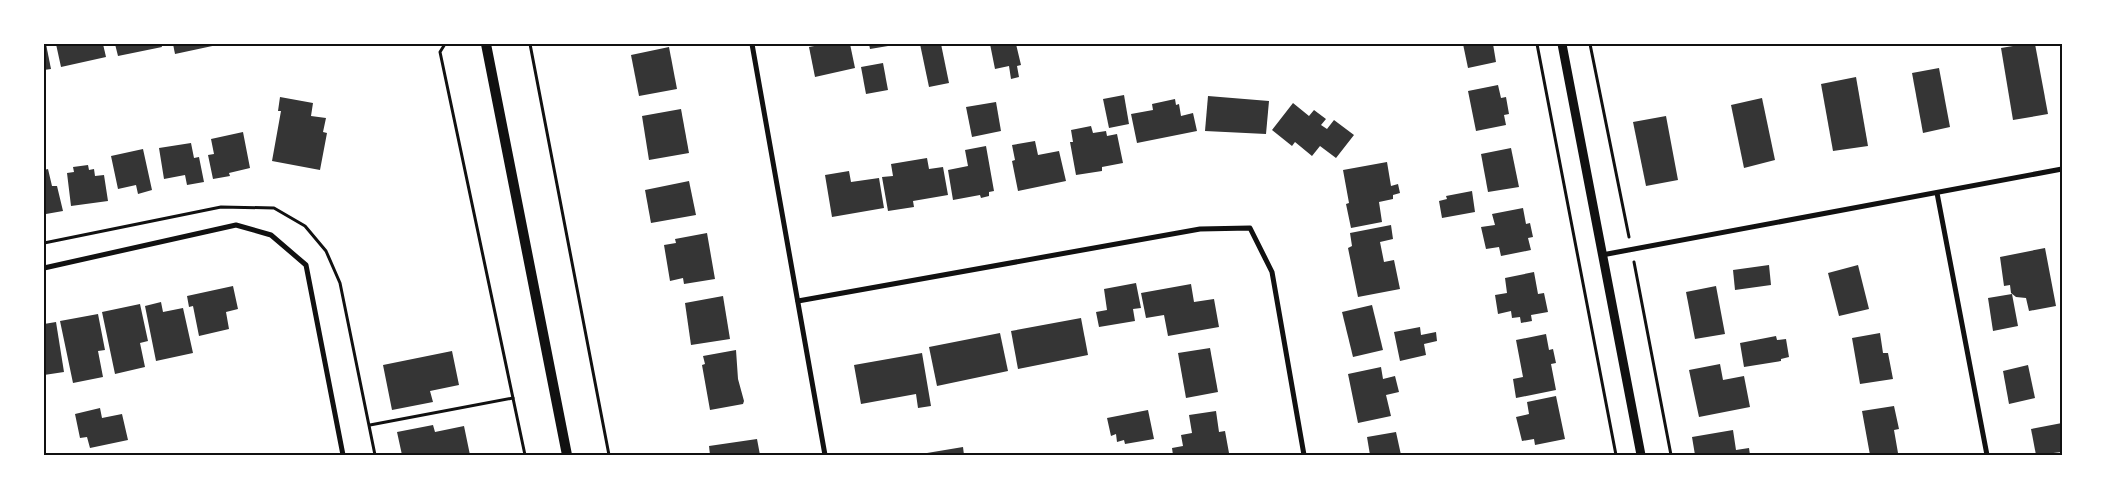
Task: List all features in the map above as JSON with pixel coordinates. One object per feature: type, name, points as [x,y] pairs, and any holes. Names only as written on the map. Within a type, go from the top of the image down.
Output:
[{"type":"main road","points":[[486,44],[567,455]]},
{"type":"street","points":[[752,44],[825,455]]},
{"type":"street","points":[[1562,44],[1641,455]]},
{"type":"street","points":[[1602,255],[2062,169]]},
{"type":"street","points":[[1937,193],[1987,455]]},
{"type":"street","points":[[44,268],[236,225],[271,235],[306,265],[343,455]]},
{"type":"street","points":[[798,301],[1200,228],[1250,228],[1272,272],[1304,455]]},
{"type":"path","points":[[445,44],[440,52],[525,455]]},
{"type":"path","points":[[530,44],[609,455]]},
{"type":"path","points":[[1537,44],[1616,455]]},
{"type":"path","points":[[1590,44],[1632,249],[1671,455]]},
{"type":"path","points":[[44,243],[221,206],[274,208],[306,226],[326,251],[340,283],[375,455]]},
{"type":"path","points":[[370,426],[513,398]]},
{"type":"building","points":[[44,44],[46,44],[51,69],[44,70]]},
{"type":"building","points":[[56,44],[103,44],[106,57],[61,67]]},
{"type":"building","points":[[115,44],[161,44],[162,47],[118,56]]},
{"type":"building","points":[[173,44],[217,44],[217,45],[175,54]]},
{"type":"building","points":[[825,44],[850,44],[855,68],[815,77],[809,47]]},
{"type":"building","points":[[869,44],[894,44],[894,45],[870,49]]},
{"type":"building","points":[[920,44],[941,44],[949,83],[929,87]]},
{"type":"building","points":[[990,44],[1016,44],[1021,65],[1017,66],[1019,77],[1011,79],[1009,66],[995,69]]},
{"type":"building","points":[[1463,44],[1493,44],[1496,62],[1468,68]]},
{"type":"building","points":[[2035,44],[2048,114],[2013,120],[2001,48]]},
{"type":"building","points":[[669,47],[677,89],[639,96],[631,55]]},
{"type":"building","points":[[883,63],[888,90],[866,94],[861,67]]},
{"type":"building","points":[[1939,68],[1950,127],[1923,133],[1912,73]]},
{"type":"building","points":[[1856,77],[1868,146],[1833,151],[1821,84]]},
{"type":"building","points":[[1498,85],[1501,98],[1506,97],[1509,114],[1504,115],[1506,125],[1476,131],[1468,91]]},
{"type":"building","points":[[1124,95],[1129,124],[1109,128],[1103,99]]},
{"type":"building","points":[[1208,96],[1269,101],[1266,134],[1205,131]]},
{"type":"building","points":[[280,97],[313,103],[311,116],[326,118],[323,132],[327,133],[320,170],[272,161],[281,111],[278,111]]},
{"type":"building","points":[[1762,98],[1775,160],[1744,168],[1731,105]]},
{"type":"building","points":[[1175,99],[1176,105],[1179,104],[1181,116],[1193,113],[1197,131],[1137,143],[1131,114],[1153,110],[1152,104]]},
{"type":"building","points":[[996,102],[1001,131],[972,137],[966,107]]},
{"type":"building","points":[[1293,103],[1309,116],[1314,110],[1326,119],[1321,125],[1327,129],[1334,120],[1354,135],[1336,158],[1320,146],[1312,156],[1295,142],[1292,146],[1272,130]]},
{"type":"building","points":[[681,109],[689,153],[649,160],[642,116]]},
{"type":"building","points":[[1666,116],[1678,180],[1646,186],[1633,122]]},
{"type":"building","points":[[1091,126],[1093,133],[1106,131],[1107,136],[1117,134],[1123,163],[1102,167],[1102,171],[1076,175],[1070,142],[1073,142],[1071,130]]},
{"type":"building","points":[[243,132],[250,168],[229,173],[230,176],[213,179],[208,155],[214,154],[211,139]]},
{"type":"building","points":[[1035,141],[1038,155],[1059,151],[1066,181],[1018,191],[1012,161],[1015,160],[1012,145]]},
{"type":"building","points":[[191,143],[194,158],[199,157],[204,182],[187,185],[185,175],[164,179],[159,148]]},
{"type":"building","points":[[986,146],[994,191],[989,192],[989,196],[981,198],[980,195],[953,200],[948,170],[968,166],[965,150]]},
{"type":"building","points":[[1511,148],[1519,187],[1488,192],[1481,154]]},
{"type":"building","points":[[143,149],[152,190],[138,194],[136,185],[118,189],[111,156]]},
{"type":"building","points":[[927,158],[929,169],[943,167],[948,195],[913,201],[914,207],[888,211],[882,177],[893,176],[891,164]]},
{"type":"building","points":[[1387,162],[1391,186],[1398,184],[1400,193],[1393,195],[1393,199],[1379,202],[1382,222],[1351,228],[1346,204],[1349,203],[1343,170]]},
{"type":"building","points":[[88,165],[89,170],[94,169],[95,176],[104,175],[108,201],[71,206],[67,173],[74,172],[73,167]]},
{"type":"building","points":[[48,169],[52,186],[57,186],[63,211],[46,214],[44,205],[44,170]]},
{"type":"building","points":[[849,171],[851,182],[879,178],[884,208],[832,217],[825,175]]},
{"type":"building","points":[[689,181],[696,215],[651,223],[645,190]]},
{"type":"building","points":[[1472,191],[1475,212],[1442,218],[1439,201],[1447,199],[1446,196]]},
{"type":"building","points":[[1523,208],[1526,224],[1530,223],[1533,237],[1528,238],[1531,250],[1501,256],[1499,247],[1486,249],[1481,227],[1495,225],[1492,214]]},
{"type":"building","points":[[1391,225],[1393,239],[1380,242],[1384,262],[1394,260],[1400,289],[1358,297],[1348,248],[1352,246],[1350,233]]},
{"type":"building","points":[[707,233],[715,279],[684,284],[683,278],[670,281],[664,245],[676,243],[675,239]]},
{"type":"building","points":[[2045,248],[2056,306],[2029,311],[2026,298],[2016,297],[2011,293],[2010,285],[2004,286],[2000,257]]},
{"type":"building","points":[[1769,265],[1771,285],[1735,290],[1733,270]]},
{"type":"building","points":[[1858,265],[1869,309],[1839,316],[1828,273]]},
{"type":"building","points":[[1534,272],[1538,294],[1544,293],[1548,312],[1531,315],[1532,321],[1521,323],[1520,317],[1512,318],[1511,311],[1498,314],[1495,295],[1507,293],[1505,278]]},
{"type":"building","points":[[1136,283],[1141,308],[1133,309],[1135,321],[1099,327],[1096,312],[1107,310],[1104,289]]},
{"type":"building","points":[[1191,284],[1194,302],[1214,299],[1219,327],[1168,336],[1164,315],[1146,318],[1141,293]]},
{"type":"building","points":[[233,286],[238,309],[226,312],[229,329],[199,336],[193,306],[189,307],[187,296]]},
{"type":"building","points":[[1716,286],[1725,334],[1695,339],[1686,292]]},
{"type":"building","points":[[2012,294],[2018,326],[1993,331],[1988,298]]},
{"type":"building","points":[[723,296],[730,339],[691,345],[685,303]]},
{"type":"building","points":[[161,302],[163,312],[183,308],[193,353],[156,361],[145,306]]},
{"type":"building","points":[[140,304],[148,341],[140,343],[145,367],[115,374],[102,312]]},
{"type":"building","points":[[1372,305],[1383,350],[1353,357],[1342,312]]},
{"type":"building","points":[[98,314],[105,350],[98,351],[103,377],[73,383],[60,321]]},
{"type":"building","points":[[1081,318],[1088,355],[1018,369],[1011,331]]},
{"type":"building","points":[[56,322],[64,372],[44,375],[44,324]]},
{"type":"building","points":[[1420,327],[1421,335],[1436,332],[1437,341],[1424,344],[1426,355],[1400,361],[1394,332]]},
{"type":"building","points":[[1000,333],[1008,371],[937,386],[929,347]]},
{"type":"building","points":[[1880,333],[1883,353],[1888,353],[1893,379],[1860,384],[1852,338]]},
{"type":"building","points":[[1546,334],[1549,350],[1553,349],[1556,363],[1551,364],[1556,390],[1516,398],[1513,379],[1523,377],[1516,340]]},
{"type":"building","points":[[1776,336],[1777,340],[1786,339],[1789,357],[1781,359],[1781,361],[1744,367],[1740,343]]},
{"type":"building","points":[[1210,348],[1218,392],[1186,398],[1178,353]]},
{"type":"building","points":[[736,350],[738,379],[744,401],[743,404],[710,410],[702,365],[705,364],[703,356]]},
{"type":"building","points":[[452,351],[459,385],[430,391],[433,402],[392,410],[383,365]]},
{"type":"building","points":[[922,353],[931,406],[918,408],[916,394],[861,404],[854,365]]},
{"type":"building","points":[[1720,364],[1723,380],[1744,376],[1750,407],[1699,417],[1689,370]]},
{"type":"building","points":[[2028,365],[2035,398],[2009,404],[2003,371]]},
{"type":"building","points":[[1381,367],[1383,379],[1395,376],[1399,392],[1386,395],[1391,416],[1358,423],[1348,374]]},
{"type":"building","points":[[1556,396],[1565,439],[1535,445],[1534,439],[1522,441],[1516,417],[1529,414],[1527,402]]},
{"type":"building","points":[[1894,406],[1899,429],[1894,430],[1898,453],[1870,455],[1862,411]]},
{"type":"building","points":[[100,408],[102,418],[122,414],[128,440],[90,448],[87,437],[80,438],[75,414]]},
{"type":"building","points":[[1148,410],[1154,439],[1125,444],[1124,440],[1117,442],[1116,434],[1111,436],[1107,418]]},
{"type":"building","points":[[1216,411],[1219,432],[1225,431],[1229,453],[1216,455],[1173,455],[1172,448],[1183,446],[1181,435],[1192,433],[1189,415]]},
{"type":"building","points":[[2062,423],[2062,452],[2036,455],[2031,429]]},
{"type":"building","points":[[433,425],[435,432],[464,426],[470,455],[402,455],[397,432]]},
{"type":"building","points":[[1733,430],[1736,450],[1749,448],[1750,455],[1695,455],[1692,437]]},
{"type":"building","points":[[1396,432],[1401,455],[1370,455],[1367,437]]},
{"type":"building","points":[[757,439],[760,455],[710,455],[709,446]]},
{"type":"building","points":[[963,447],[964,455],[921,455],[921,454]]}]
